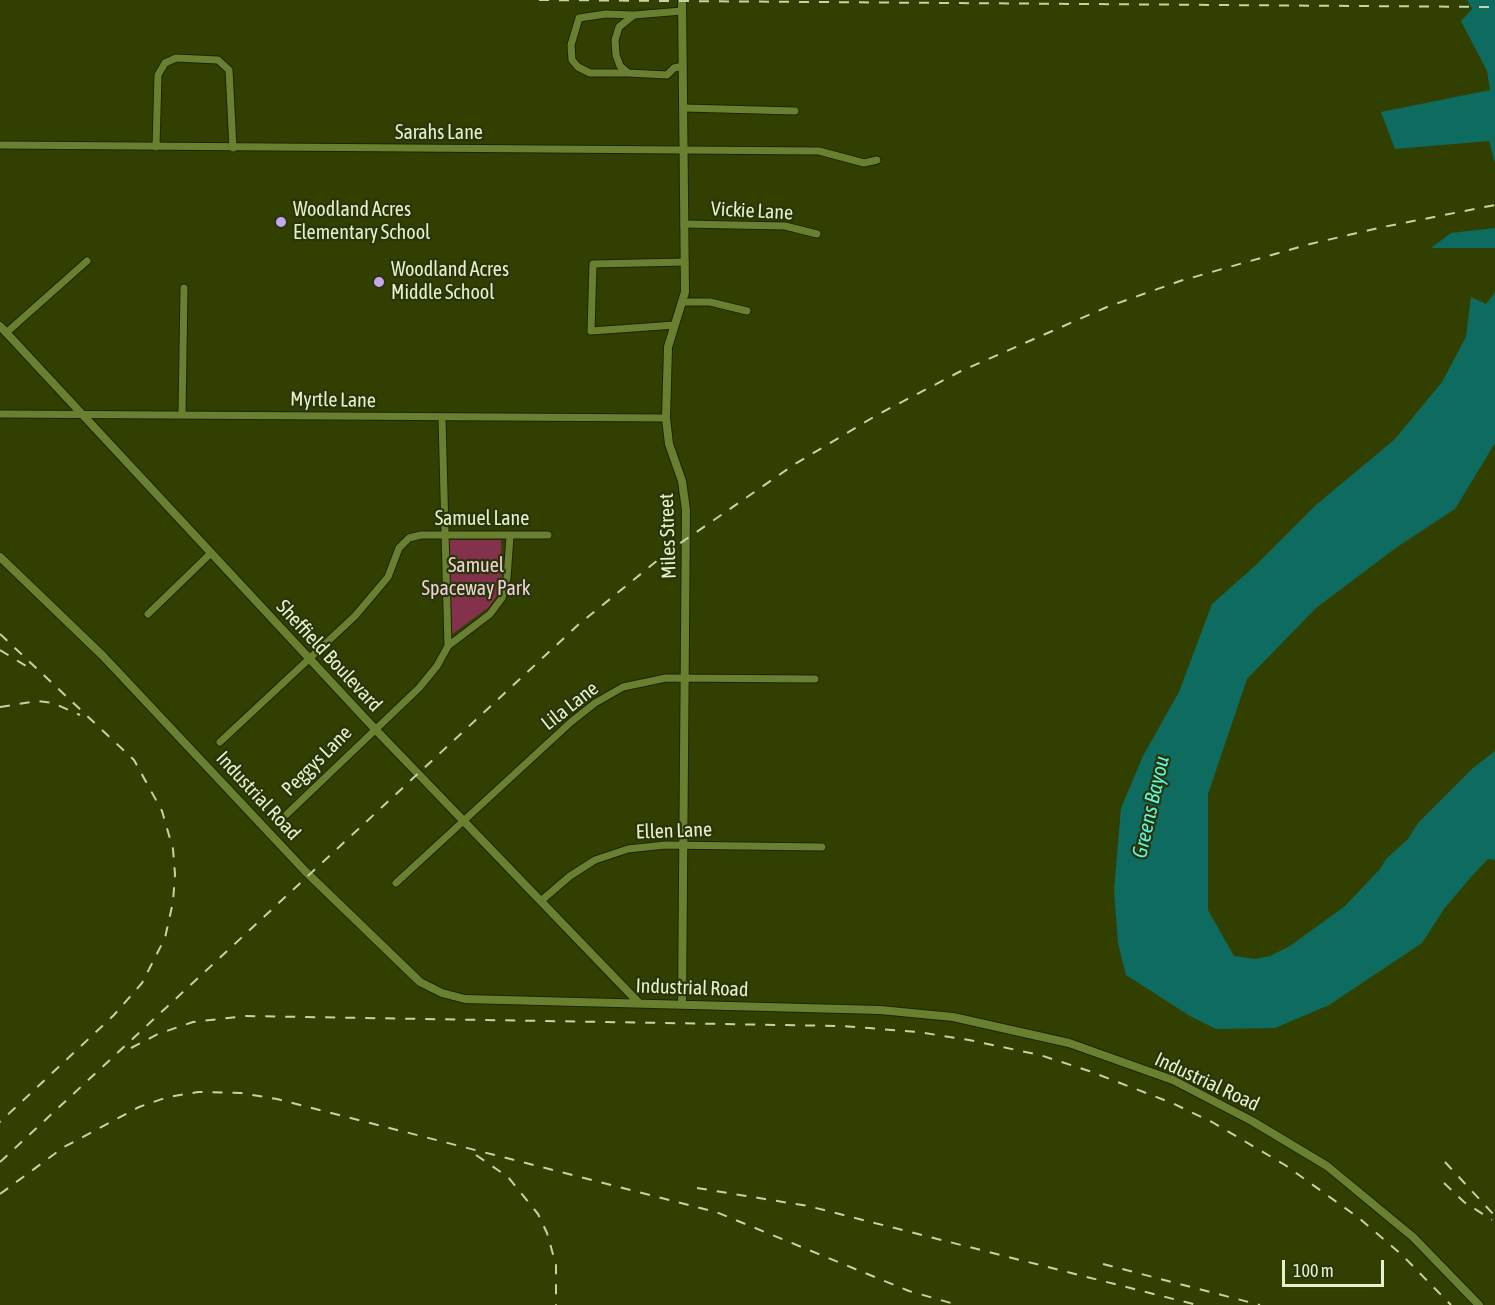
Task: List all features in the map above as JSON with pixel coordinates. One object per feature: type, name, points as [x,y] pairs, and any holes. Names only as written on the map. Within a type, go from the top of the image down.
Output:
[{"type":"street","name":"Miles Street","points":[[682,0],[684,302],[668,347],[666,418],[669,444],[682,481],[685,499],[682,1004]]},
{"type":"street","points":[[682,11],[634,15],[606,14],[579,18],[571,45],[572,60],[578,67],[590,73],[667,75],[674,68],[683,66]]},
{"type":"street","points":[[628,73],[620,66],[616,55],[615,40],[619,27],[634,15]]},
{"type":"street","points":[[156,147],[158,75],[165,63],[176,58],[218,60],[230,70],[233,148]]},
{"type":"street","points":[[684,108],[795,111]]},
{"type":"street","name":"Sarahs Lane","points":[[0,145],[819,151],[864,163],[877,160]]},
{"type":"street","name":"Vickie Lane","points":[[684,224],[785,226],[817,234]]},
{"type":"street","points":[[3,330],[87,261]]},
{"type":"street","points":[[675,325],[591,331],[593,264],[685,262]]},
{"type":"street","points":[[182,414],[184,288]]},
{"type":"street","points":[[684,302],[710,302],[747,311]]},
{"type":"street","name":"Sheffield Boulevard","points":[[3,330],[210,554],[311,657],[374,728],[639,1003]]},
{"type":"street","name":"Myrtle Lane","points":[[0,414],[666,418]]},
{"type":"street","points":[[442,418],[448,646]]},
{"type":"street","name":"Samuel Lane","points":[[220,742],[355,616],[388,577],[399,548],[409,538],[421,535],[548,535]]},
{"type":"street","name":"Peggys Lane","points":[[287,814],[374,728],[419,688],[437,666],[448,646],[490,614],[502,598],[507,578],[510,536]]},
{"type":"street","points":[[148,614],[210,554]]},
{"type":"street","name":"Industrial Road","points":[[0,557],[103,656],[305,871],[420,982],[442,993],[465,999],[880,1010],[953,1017],[1070,1043],[1173,1080],[1252,1121],[1327,1166],[1413,1237],[1479,1305]]},
{"type":"street","name":"Lila Lane","points":[[396,883],[595,703],[623,687],[646,681],[684,677],[815,679]]},
{"type":"street","name":"Ellen Lane","points":[[542,900],[570,876],[594,860],[628,849],[684,846],[822,847]]},
{"type":"green space","name":"Samuel Spaceway Park","points":[[449,540],[501,540],[502,582],[497,596],[489,607],[451,635]]},
{"type":"water","points":[[1467,0],[1495,0],[1495,163],[1489,141],[1395,149],[1381,112],[1490,90],[1487,71],[1461,21],[1472,9]]},
{"type":"water","points":[[1495,228],[1495,248],[1431,248],[1451,233]]},
{"type":"water","name":"Greens Bayou","points":[[1495,292],[1495,443],[1455,509],[1397,547],[1316,608],[1247,679],[1208,794],[1208,910],[1234,956],[1255,959],[1270,956],[1290,946],[1345,906],[1380,869],[1386,859],[1408,839],[1418,823],[1473,768],[1495,751],[1495,860],[1488,859],[1470,878],[1444,909],[1422,943],[1329,1005],[1275,1028],[1216,1029],[1190,1016],[1126,975],[1118,943],[1114,890],[1121,808],[1143,756],[1179,692],[1212,604],[1256,565],[1317,504],[1395,439],[1442,382],[1466,337],[1471,297],[1486,304]]},
{"type":"railway","points":[[539,0],[1495,7]]},
{"type":"railway","points":[[0,1162],[578,625],[669,551],[795,464],[877,415],[961,371],[1107,307],[1180,281],[1310,244],[1495,205]]},
{"type":"railway","points":[[0,634],[134,760],[162,811],[173,849],[175,874],[173,902],[165,938],[142,983],[114,1015],[0,1122]]},
{"type":"railway","points":[[0,650],[26,666]]},
{"type":"railway","points":[[0,707],[37,701],[53,703],[80,715]]},
{"type":"railway","points":[[131,1048],[158,1034],[193,1022],[246,1016],[842,1026],[918,1032],[969,1040],[1040,1055],[1089,1071],[1172,1103],[1212,1122],[1285,1165],[1359,1218],[1402,1255],[1451,1305]]},
{"type":"railway","points":[[0,1194],[64,1147],[139,1107],[168,1097],[198,1092],[241,1093],[277,1099],[716,1212],[909,1291],[958,1305]]},
{"type":"railway","points":[[476,1155],[508,1177],[538,1214],[547,1233],[556,1265],[556,1305]]},
{"type":"railway","points":[[1445,1162],[1495,1216]]},
{"type":"railway","points":[[1444,1183],[1464,1202],[1492,1220]]},
{"type":"railway","points":[[697,1188],[808,1206],[1197,1305]]},
{"type":"railway","points":[[1103,1264],[1260,1305]]},
{"type":"place","name":"Woodland Acres Elementary School","points":[[281,222]]},
{"type":"place","name":"Woodland Acres Middle School","points":[[379,282]]}]
